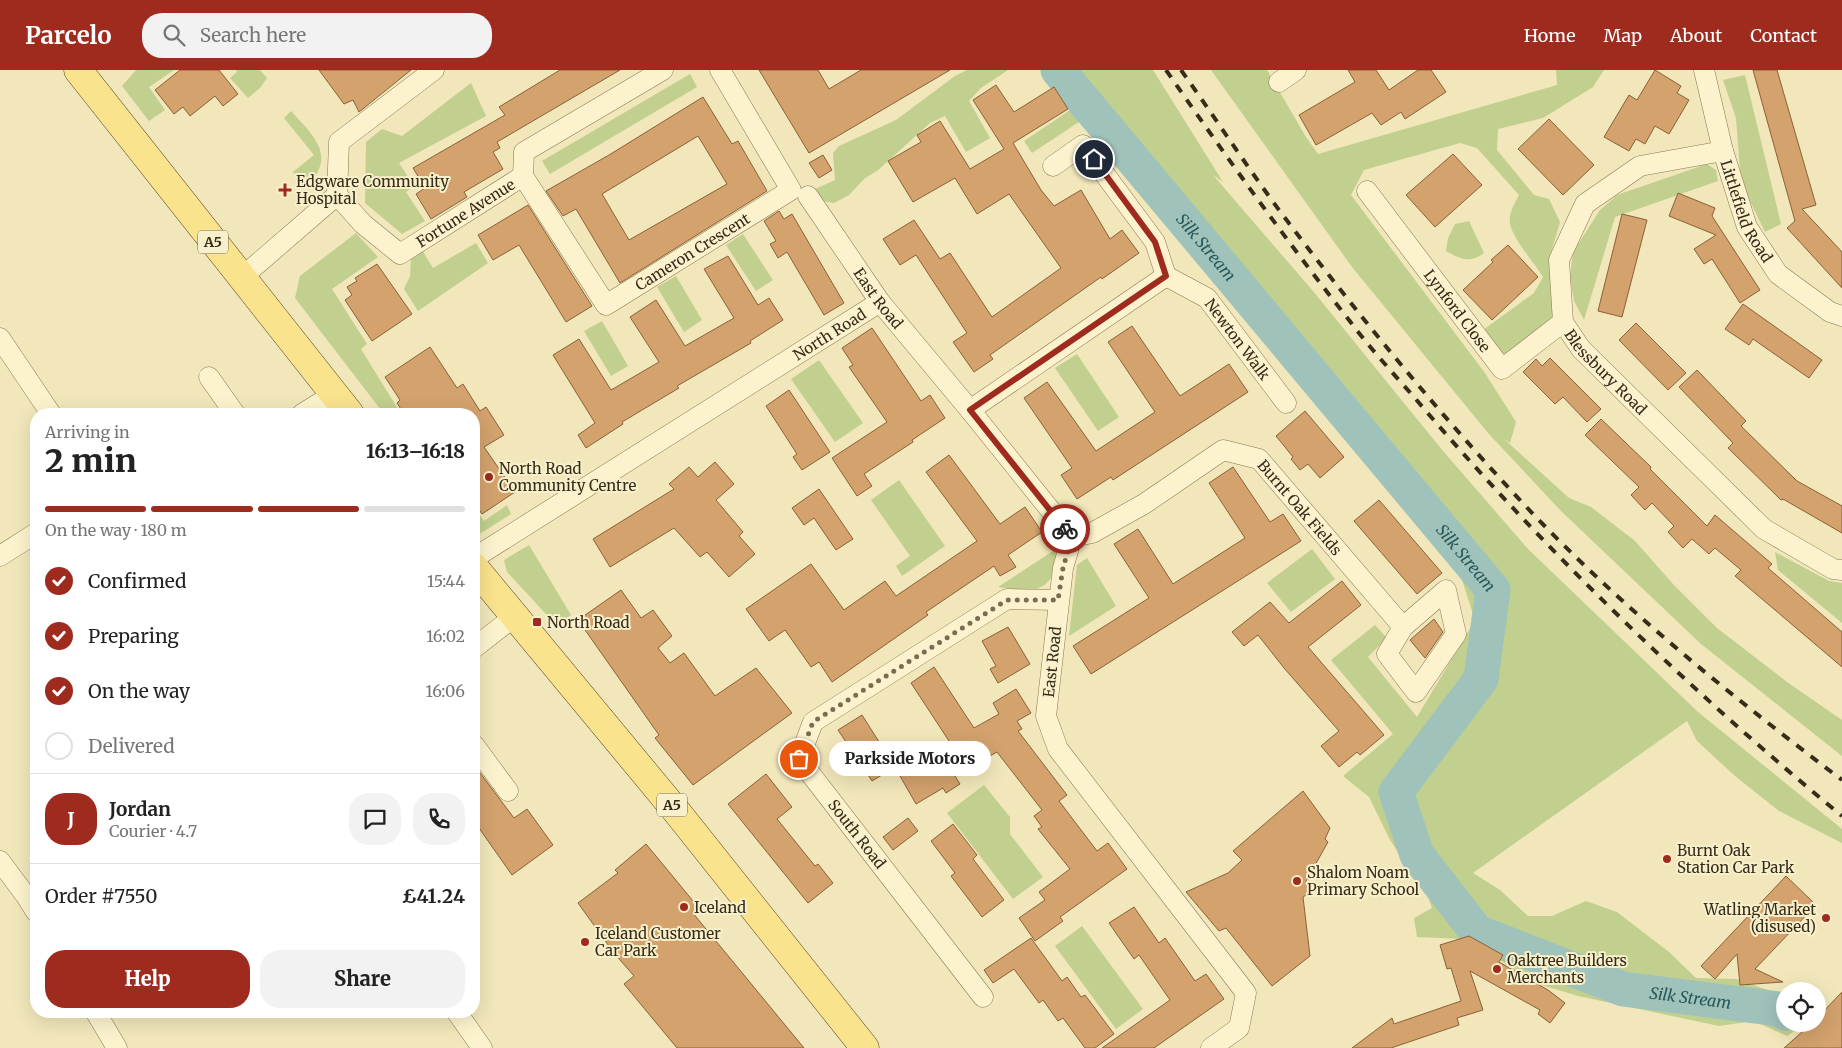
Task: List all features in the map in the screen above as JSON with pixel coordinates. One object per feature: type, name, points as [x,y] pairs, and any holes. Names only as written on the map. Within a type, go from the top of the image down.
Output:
[{"type":"main road","name":"A5","points":[[78,70],[342,404]]},
{"type":"main road","name":"A5","points":[[480,574],[677,812],[864,1048]]},
{"type":"street","points":[[241,278],[337,195],[339,142],[434,70]]},
{"type":"street","name":"Fortune Avenue","points":[[337,195],[362,224],[400,254],[523,176],[524,152],[664,70]]},
{"type":"street","name":"Cameron Crescent","points":[[523,176],[606,305],[791,190],[720,70]]},
{"type":"street","points":[[1279,82],[1296,70]]},
{"type":"street","name":"Littlefield Road","points":[[1704,70],[1723,151],[1747,227],[1778,274],[1830,312],[1842,316]]},
{"type":"street","points":[[970,410],[1166,276],[1155,242],[1083,145],[1054,166]]},
{"type":"street","name":"Blessbury Road","points":[[1723,151],[1640,166],[1585,204],[1559,260],[1563,322],[1581,349],[1764,529],[1833,569],[1842,570]]},
{"type":"street","name":"Lynford Close","points":[[1367,191],[1502,369],[1563,322]]},
{"type":"street","name":"East Road","points":[[808,196],[880,302],[1072,537],[1063,568],[1058,600],[1046,716],[1058,749],[1246,993],[1239,1028],[1211,1048]]},
{"type":"street","name":"Newton Walk","points":[[1166,276],[1208,298],[1286,403]]},
{"type":"street","name":"North Road","points":[[480,554],[880,302]]},
{"type":"street","points":[[0,338],[47,408]]},
{"type":"street","points":[[209,377],[231,408]]},
{"type":"street","points":[[326,408],[342,404]]},
{"type":"street","name":"Burnt Oak Fields","points":[[1072,537],[1092,533],[1144,504],[1223,450],[1259,459],[1403,627]]},
{"type":"street","points":[[0,556],[30,537]]},
{"type":"street","points":[[1446,590],[1456,634],[1416,692],[1387,654],[1403,627],[1446,590]]},
{"type":"street","name":"South Road","points":[[983,997],[799,759],[813,722],[1007,600],[1058,600]]},
{"type":"street","points":[[480,643],[515,616]]},
{"type":"street","points":[[480,753],[508,791]]},
{"type":"street","points":[[0,860],[30,902]]},
{"type":"street","points":[[99,1018],[117,1048]]},
{"type":"street","points":[[461,1018],[482,1048]]},
{"type":"green space","points":[[136,70],[174,70],[149,87],[165,110],[149,121],[122,86]]},
{"type":"green space","points":[[236,70],[260,70],[267,78],[260,88],[248,98],[230,78],[237,72]]},
{"type":"green space","points":[[967,70],[1008,70],[981,88],[969,101],[990,138],[966,152],[945,116],[930,123],[877,171],[865,178],[849,195],[834,203],[822,201],[815,189],[835,180],[833,153],[839,146],[896,120],[955,76]]},
{"type":"green space","points":[[1050,70],[1153,70],[1223,182],[1213,175],[1313,291],[1443,451],[1528,549],[1698,712],[1842,829],[1842,843],[1779,811],[1735,776],[1697,741],[1687,721],[1473,873],[1500,890],[1528,916],[1552,916],[1586,901],[1617,912],[1669,952],[1696,978],[1736,979],[1776,993],[1776,1031],[1754,1021],[1719,1026],[1578,996],[1532,982],[1464,939],[1417,937],[1414,918],[1432,908],[1428,897],[1390,840],[1369,797],[1343,776],[1393,734],[1331,660],[1375,625],[1387,638],[1368,657],[1417,717],[1475,620],[1461,577]]},
{"type":"green space","points":[[1211,70],[1267,70],[1318,154],[1557,85],[1556,70],[1604,70],[1593,87],[1543,118],[1498,129],[1497,150],[1534,195],[1549,199],[1560,222],[1549,260],[1556,316],[1503,358],[1483,330],[1534,293],[1543,277],[1512,231],[1510,224],[1511,213],[1519,195],[1477,148],[1460,143],[1364,170],[1351,195],[1485,373],[1516,422],[1510,443],[1503,438],[1569,498],[1591,507],[1635,541],[1673,584],[1717,628],[1787,682],[1842,720],[1842,756],[1701,644],[1562,512],[1488,433],[1352,267]]},
{"type":"green space","points":[[690,74],[697,87],[550,174],[542,161]]},
{"type":"green space","points":[[1745,75],[1781,224],[1765,232],[1748,197],[1740,171],[1736,118],[1723,80]]},
{"type":"green space","points":[[471,83],[486,116],[399,163],[414,186],[406,192],[425,221],[402,234],[365,203],[366,142],[382,129],[402,136]]},
{"type":"green space","points":[[1076,106],[1085,118],[1032,153],[1024,141]]},
{"type":"green space","points":[[291,111],[314,138],[321,153],[318,172],[312,181],[304,186],[293,172],[314,155],[284,118]]},
{"type":"green space","points":[[1707,164],[1716,170],[1718,181],[1615,217],[1584,320],[1574,301],[1570,277],[1573,252],[1600,210],[1617,195]]},
{"type":"green space","points":[[1469,221],[1484,253],[1474,258],[1465,259],[1446,251],[1448,238],[1455,224]]},
{"type":"green space","points":[[356,233],[378,257],[332,289],[367,344],[361,349],[397,408],[379,408],[295,298],[300,276]]},
{"type":"green space","points":[[743,234],[773,280],[756,291],[726,245]]},
{"type":"green space","points":[[476,243],[488,263],[418,311],[404,289],[410,276],[411,257],[422,250],[433,268]]},
{"type":"green space","points":[[676,276],[702,320],[684,332],[657,287]]},
{"type":"green space","points":[[602,321],[628,366],[611,376],[584,331]]},
{"type":"green space","points":[[1077,354],[1119,417],[1098,431],[1055,368]]},
{"type":"green space","points":[[819,360],[863,423],[835,442],[791,379]]},
{"type":"green space","points":[[899,480],[945,546],[902,576],[896,566],[910,556],[871,500]]},
{"type":"green space","points":[[507,505],[511,514],[480,534],[480,515],[484,521]]},
{"type":"green space","points":[[529,545],[571,615],[557,626],[507,572],[504,560]]},
{"type":"green space","points":[[1056,549],[1055,571],[1049,581],[1043,586],[1029,590],[998,587]]},
{"type":"green space","points":[[1312,549],[1335,579],[1291,612],[1267,583]]},
{"type":"green space","points":[[1775,552],[1829,581],[1842,583],[1842,623],[1778,570]]},
{"type":"green space","points":[[1087,558],[1116,606],[1069,636],[1077,565]]},
{"type":"green space","points":[[984,785],[1010,817],[1010,834],[1043,877],[1013,899],[947,813]]},
{"type":"green space","points":[[1082,926],[1143,1009],[1116,1029],[1055,946]]},
{"type":"green space","points":[[1778,1032],[1793,1032],[1787,1036]]},
{"type":"building","points":[[180,70],[219,70],[238,94],[223,106],[215,96],[190,116],[183,107],[174,114],[155,90]]},
{"type":"building","points":[[319,70],[411,70],[359,112],[353,100],[344,104]]},
{"type":"building","points":[[560,70],[620,70],[497,142],[500,148],[493,152],[503,169],[464,192],[467,197],[431,219],[416,194],[425,188],[413,168],[505,115],[499,107]]},
{"type":"building","points":[[759,70],[818,70],[829,89],[861,70],[950,70],[809,153]]},
{"type":"building","points":[[1348,70],[1376,70],[1389,90],[1418,70],[1431,70],[1446,92],[1405,119],[1401,112],[1381,125],[1372,113],[1316,145],[1299,115],[1355,82]]},
{"type":"building","points":[[1655,70],[1681,86],[1677,93],[1689,100],[1669,134],[1655,126],[1645,144],[1636,139],[1629,151],[1604,137],[1629,95],[1637,100]]},
{"type":"building","points":[[1753,70],[1777,70],[1816,205],[1802,209],[1842,252],[1842,288],[1787,228],[1795,221]]},
{"type":"building","points":[[996,85],[1014,112],[1054,87],[1068,109],[1013,143],[1041,190],[1054,206],[1081,190],[1110,239],[1122,230],[1139,253],[1102,279],[1101,277],[990,355],[993,359],[974,372],[953,342],[967,333],[916,255],[900,265],[883,239],[914,220],[940,259],[950,253],[992,317],[1061,268],[1009,194],[977,214],[955,178],[913,202],[888,161],[921,142],[917,135],[940,121],[970,169],[1004,149],[973,100]]},
{"type":"building","points":[[703,97],[732,144],[738,141],[767,191],[620,283],[576,209],[563,216],[546,191]],"holes":[[[698,136],[727,184],[629,240],[602,194]]]},
{"type":"building","points":[[1549,119],[1594,165],[1563,195],[1518,149]]},
{"type":"building","points":[[1453,154],[1482,185],[1435,227],[1406,195]]},
{"type":"building","points":[[823,155],[832,170],[819,178],[809,163]]},
{"type":"building","points":[[1678,193],[1715,208],[1712,216],[1760,290],[1740,303],[1712,259],[1704,264],[1694,249],[1716,235],[1669,216]]},
{"type":"building","points":[[528,205],[592,306],[566,322],[519,245],[493,260],[478,235]]},
{"type":"building","points":[[779,211],[784,219],[792,214],[844,303],[824,315],[787,252],[778,258],[770,244],[776,241],[764,221]]},
{"type":"building","points":[[1622,214],[1647,220],[1622,317],[1598,311]]},
{"type":"building","points":[[1508,245],[1538,277],[1492,320],[1463,290]]},
{"type":"building","points":[[728,256],[758,305],[769,298],[783,320],[750,341],[751,343],[677,386],[679,388],[622,422],[623,424],[586,448],[578,435],[595,423],[553,355],[579,339],[611,390],[659,362],[630,317],[656,300],[685,346],[734,318],[704,269]]},
{"type":"building","points":[[377,264],[412,314],[372,341],[345,300],[352,295],[347,287],[357,281],[355,278]]},
{"type":"building","points":[[1743,304],[1822,360],[1809,378],[1753,339],[1749,345],[1725,329]]},
{"type":"building","points":[[1636,323],[1686,373],[1668,390],[1619,340]]},
{"type":"building","points":[[1132,326],[1180,396],[1229,364],[1248,392],[1113,480],[1111,477],[1077,499],[1061,475],[1072,468],[1024,398],[1047,382],[1096,451],[1155,412],[1108,342]]},
{"type":"building","points":[[872,328],[921,401],[930,395],[945,418],[912,440],[913,442],[864,474],[872,486],[857,496],[832,458],[887,422],[849,367],[853,365],[842,348]]},
{"type":"building","points":[[430,347],[457,388],[463,384],[478,408],[400,408],[397,403],[400,400],[385,377]]},
{"type":"building","points":[[1550,358],[1601,409],[1587,422],[1563,397],[1555,404],[1523,372],[1536,359],[1542,366]]},
{"type":"building","points":[[1697,370],[1746,421],[1741,426],[1797,481],[1842,506],[1842,533],[1783,499],[1781,500],[1728,448],[1733,443],[1679,387]]},
{"type":"building","points":[[789,390],[830,452],[802,470],[793,457],[797,454],[766,406]]},
{"type":"building","points":[[486,407],[504,435],[484,447],[515,492],[482,514],[480,511],[480,411]]},
{"type":"building","points":[[1305,411],[1344,457],[1320,478],[1308,464],[1300,470],[1291,459],[1293,457],[1276,436]]},
{"type":"building","points":[[1601,419],[1651,467],[1650,469],[1707,526],[1715,515],[1772,564],[1768,568],[1842,632],[1842,667],[1735,576],[1741,570],[1715,548],[1709,554],[1692,539],[1683,548],[1668,532],[1674,526],[1652,503],[1645,510],[1631,495],[1639,487],[1585,435]]},
{"type":"building","points":[[949,455],[1000,524],[1025,507],[1042,532],[1008,555],[1016,567],[1000,576],[994,566],[926,612],[928,615],[832,682],[819,662],[811,667],[785,630],[769,641],[746,609],[811,564],[844,610],[885,581],[896,596],[977,541],[926,472]]},
{"type":"building","points":[[715,462],[734,484],[716,500],[743,532],[739,536],[755,554],[729,577],[707,552],[700,557],[674,528],[610,567],[593,539],[674,489],[669,484],[689,467],[698,477]]},
{"type":"building","points":[[1233,467],[1270,522],[1283,514],[1301,541],[1091,674],[1073,646],[1149,598],[1114,544],[1138,529],[1173,584],[1245,538],[1209,483]]},
{"type":"building","points":[[819,489],[853,539],[836,550],[814,518],[804,525],[792,508]]},
{"type":"building","points":[[1379,500],[1442,573],[1417,594],[1354,521]]},
{"type":"building","points":[[1342,581],[1361,605],[1308,647],[1384,735],[1360,755],[1357,752],[1339,767],[1321,746],[1339,731],[1258,635],[1244,646],[1232,632],[1270,602],[1289,623]]},
{"type":"building","points":[[621,590],[641,618],[653,610],[672,636],[658,648],[670,663],[684,653],[715,696],[756,668],[792,713],[693,785],[655,738],[659,735],[578,620]]},
{"type":"building","points":[[1434,619],[1443,632],[1425,658],[1410,640]]},
{"type":"building","points":[[1008,627],[1030,664],[998,683],[990,669],[996,666],[982,641]]},
{"type":"building","points":[[934,667],[974,728],[999,714],[993,703],[1016,689],[1031,713],[1017,721],[1022,729],[1018,731],[1067,795],[1059,801],[1097,851],[1108,843],[1127,869],[1060,917],[1063,921],[1035,941],[1019,918],[1045,900],[1039,892],[1070,869],[1038,829],[1042,827],[1034,816],[1042,810],[997,752],[955,776],[960,784],[946,793],[943,788],[916,804],[900,776],[925,761],[923,757],[949,741],[911,683]]},
{"type":"building","points":[[862,715],[895,767],[872,781],[838,730]]},
{"type":"building","points":[[480,773],[514,818],[527,809],[553,845],[512,875],[480,830]]},
{"type":"building","points":[[766,774],[792,807],[777,819],[815,866],[818,864],[833,883],[808,903],[728,804]]},
{"type":"building","points":[[1303,791],[1330,828],[1325,839],[1328,842],[1306,881],[1309,893],[1303,897],[1310,956],[1272,986],[1226,928],[1219,931],[1186,892],[1228,873],[1242,860],[1233,851]]},
{"type":"building","points":[[908,818],[918,831],[893,850],[883,837]]},
{"type":"building","points":[[953,824],[977,855],[973,859],[1004,900],[982,917],[951,876],[955,873],[931,841]]},
{"type":"building","points":[[646,844],[698,907],[692,912],[804,1048],[677,1048],[624,984],[634,976],[614,953],[578,903],[618,873],[615,870]]},
{"type":"building","points":[[1786,876],[1816,905],[1755,969],[1783,982],[1740,985],[1737,954],[1715,979],[1701,966]]},
{"type":"building","points":[[1134,907],[1159,943],[1165,938],[1195,981],[1206,974],[1224,999],[1154,1048],[1102,1048],[1170,1000],[1139,955],[1134,959],[1109,923]]},
{"type":"building","points":[[1469,936],[1503,955],[1499,962],[1548,990],[1565,1003],[1550,1023],[1538,1014],[1540,1010],[1470,971],[1483,1010],[1457,1018],[1459,1025],[1391,1048],[1352,1048],[1392,1018],[1394,1024],[1461,1001],[1451,968],[1447,969],[1440,945]]},
{"type":"building","points":[[1031,938],[1062,981],[1067,977],[1081,997],[1085,995],[1114,1034],[1095,1048],[1085,1048],[1063,1018],[1058,1021],[1043,1000],[1039,1003],[1014,969],[993,983],[984,970]]},
{"type":"building","points":[[1842,992],[1842,1048],[1784,1048],[1802,1032],[1826,1032],[1826,1009]]},
{"type":"waterway","name":"Silk Stream","points":[[1058,70],[1493,590],[1481,679],[1396,792],[1417,855],[1477,932],[1623,989],[1776,1009]]},
{"type":"railway","points":[[1166,70],[1210,134],[1325,289],[1373,350],[1463,453],[1566,563],[1673,668],[1842,816]]},
{"type":"railway","points":[[1181,70],[1272,200],[1344,295],[1405,370],[1534,515],[1607,586],[1683,654],[1842,780]]},
{"type":"way so far","points":[[799,759],[813,722],[1007,600],[1058,600],[1063,568],[1072,537],[1065,529]]},
{"type":"place","name":"Edgware Community Hospital","points":[[285,190]]},
{"type":"place","name":"North Road Community Centre","points":[[489,477]]},
{"type":"place","name":"North Road","points":[[537,622]]},
{"type":"place","name":"Parkside Motors","points":[[799,759]]},
{"type":"place","name":"Burnt Oak Station Car Park","points":[[1667,859]]},
{"type":"place","name":"Shalom Noam Primary School","points":[[1297,881]]},
{"type":"place","name":"Iceland","points":[[684,907]]},
{"type":"place","name":"Watling Market (disused)","points":[[1826,918]]},
{"type":"place","name":"Iceland Customer Car Park","points":[[585,942]]},
{"type":"place","name":"Oaktree Builders Merchants","points":[[1497,969]]},
{"type":"route","points":[[1065,529],[970,410],[1166,276],[1155,242],[1094,159]]}]
